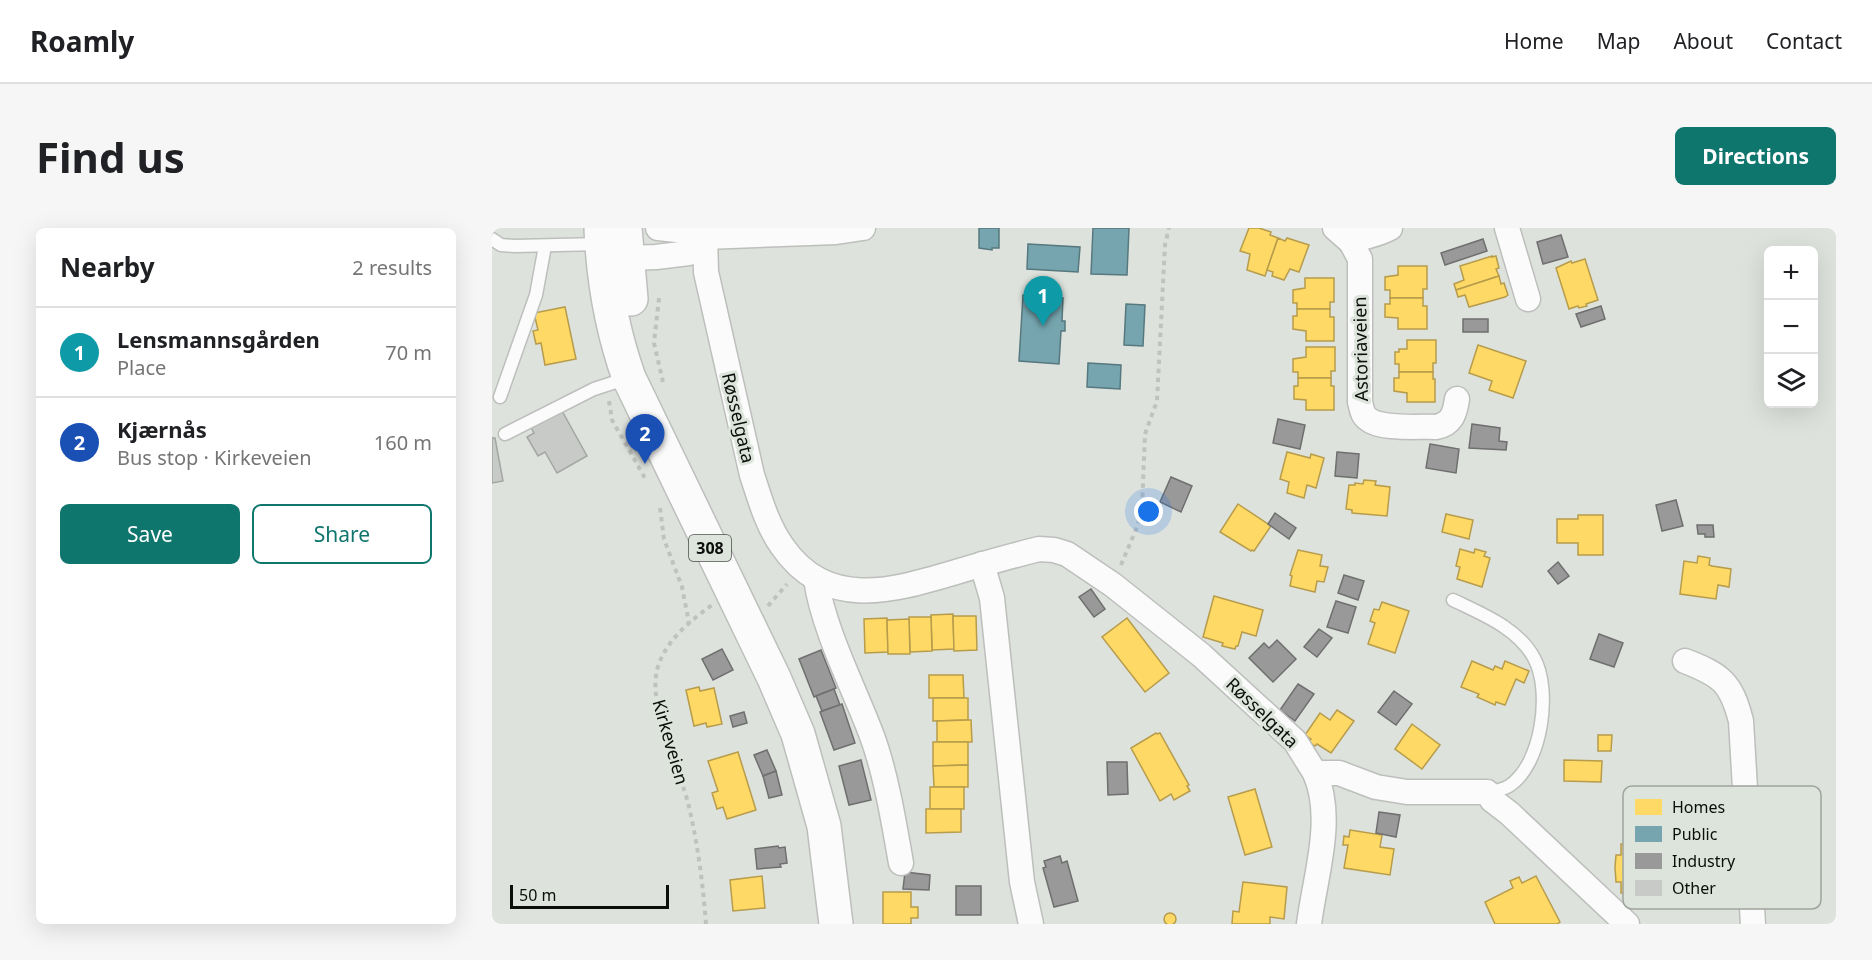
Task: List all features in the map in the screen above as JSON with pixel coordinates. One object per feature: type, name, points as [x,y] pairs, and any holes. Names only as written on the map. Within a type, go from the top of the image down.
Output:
[{"type":"main road","name":"308","points":[[616,237],[637,376],[649,416],[774,678],[798,734],[824,826],[836,924]]},
{"type":"street","points":[[616,237],[644,228]]},
{"type":"street","points":[[658,228],[705,233],[836,231],[863,228]]},
{"type":"street","name":"Astoriaveien","points":[[1343,235],[1378,235],[1390,228]]},
{"type":"street","points":[[1507,228],[1528,299]]},
{"type":"street","points":[[616,237],[656,257],[689,253],[705,233]]},
{"type":"street","name":"Røsselgata","points":[[705,233],[706,272],[752,475],[771,526],[782,546],[809,573],[847,590],[873,591],[912,585],[1039,549],[1066,554],[1113,585],[1201,655],[1295,741],[1315,773],[1323,810],[1323,829],[1309,924]]},
{"type":"street","name":"Astoriaveien","points":[[1343,235],[1360,259],[1360,402],[1362,413],[1369,421],[1382,426],[1436,427],[1452,419],[1457,399]]},
{"type":"street","points":[[982,564],[992,598],[1022,882],[1031,924]]},
{"type":"street","name":"Røsselgata","points":[[809,573],[873,740],[894,823],[901,862]]},
{"type":"street","points":[[1685,661],[1710,670],[1733,694],[1741,721],[1745,786]]},
{"type":"street","points":[[1315,773],[1339,773],[1376,787],[1407,792],[1487,792],[1491,800],[1509,813],[1627,924]]},
{"type":"street","points":[[1752,909],[1753,924]]},
{"type":"lane","points":[[492,239],[501,245],[545,246],[616,237]]},
{"type":"lane","points":[[500,397],[536,295],[545,246]]},
{"type":"lane","points":[[506,434],[594,389],[637,376]]},
{"type":"lane","points":[[1453,600],[1493,620],[1520,639],[1535,658],[1541,678],[1544,709],[1532,754],[1522,774],[1509,786],[1487,792]]},
{"type":"path","points":[[1113,585],[1137,527],[1142,508],[1145,434],[1157,401],[1165,245],[1169,228]]},
{"type":"path","points":[[764,611],[809,573]]},
{"type":"path","name":"Kirkeveien","points":[[706,924],[699,860],[689,806],[658,708],[656,676],[657,667],[678,634],[711,606],[721,600],[735,597]]},
{"type":"building: Homes","points":[[1249,228],[1271,232],[1270,235],[1278,238],[1265,276],[1247,270],[1250,254],[1240,251]]},
{"type":"building: Homes","points":[[1278,238],[1285,241],[1287,238],[1309,245],[1299,272],[1290,269],[1284,280],[1272,276],[1273,272],[1267,270]]},
{"type":"building: Homes","points":[[1496,256],[1499,268],[1496,269],[1499,276],[1456,290],[1454,284],[1464,280],[1460,266]]},
{"type":"building: Homes","points":[[1585,259],[1598,300],[1586,304],[1587,306],[1569,309],[1556,268],[1571,261],[1572,263]]},
{"type":"building: Homes","points":[[1398,266],[1427,266],[1427,289],[1423,289],[1423,298],[1390,298],[1390,290],[1385,290],[1385,277],[1398,275]]},
{"type":"building: Homes","points":[[1499,276],[1508,295],[1505,297],[1469,307],[1465,295],[1458,297],[1456,290]]},
{"type":"building: Homes","points":[[1305,278],[1334,278],[1334,302],[1330,302],[1330,309],[1297,309],[1297,303],[1293,303],[1293,290],[1305,288]]},
{"type":"building: Homes","points":[[1390,298],[1423,298],[1423,306],[1427,306],[1427,329],[1398,329],[1398,318],[1385,317],[1385,304],[1390,304]]},
{"type":"building: Homes","points":[[565,307],[576,359],[545,365],[541,343],[536,344],[533,331],[538,330],[534,313]]},
{"type":"building: Homes","points":[[1297,309],[1330,309],[1330,317],[1334,317],[1334,341],[1306,341],[1306,331],[1293,329],[1293,316],[1297,316]]},
{"type":"building: Homes","points":[[1407,340],[1436,340],[1436,363],[1433,363],[1433,372],[1399,372],[1399,364],[1395,364],[1395,352],[1399,352],[1399,349],[1407,349]]},
{"type":"building: Homes","points":[[1478,345],[1526,361],[1513,398],[1489,390],[1492,381],[1469,373]]},
{"type":"building: Homes","points":[[1306,347],[1335,347],[1335,371],[1331,371],[1331,378],[1298,378],[1298,372],[1293,372],[1293,359],[1306,357]]},
{"type":"building: Homes","points":[[1399,372],[1433,372],[1435,402],[1407,402],[1407,393],[1394,391],[1394,378],[1399,378]]},
{"type":"building: Homes","points":[[1298,378],[1331,378],[1331,386],[1334,386],[1334,410],[1306,410],[1306,400],[1294,399],[1294,386],[1298,386]]},
{"type":"building: Homes","points":[[1287,452],[1310,458],[1311,454],[1324,458],[1316,488],[1307,485],[1304,498],[1287,493],[1289,482],[1280,479]]},
{"type":"building: Homes","points":[[1364,480],[1376,481],[1375,485],[1390,487],[1387,516],[1352,513],[1352,510],[1346,509],[1349,485],[1363,484]]},
{"type":"building: Homes","points":[[1238,504],[1271,526],[1254,551],[1220,532]]},
{"type":"building: Homes","points":[[1446,514],[1473,520],[1469,539],[1442,532]]},
{"type":"building: Homes","points":[[1578,515],[1603,515],[1603,555],[1578,555],[1578,543],[1557,543],[1557,519],[1578,519]]},
{"type":"building: Homes","points":[[1460,549],[1474,553],[1475,549],[1486,552],[1484,556],[1490,558],[1482,587],[1457,579],[1460,567],[1456,566]]},
{"type":"building: Homes","points":[[1298,550],[1322,555],[1320,566],[1328,567],[1324,582],[1317,581],[1315,592],[1290,586],[1292,576],[1290,575]]},
{"type":"building: Homes","points":[[1698,556],[1710,558],[1709,565],[1731,569],[1729,587],[1718,585],[1716,599],[1680,594],[1684,561],[1697,563]]},
{"type":"building: Homes","points":[[1214,596],[1263,610],[1256,636],[1242,632],[1235,649],[1203,637]]},
{"type":"building: Homes","points":[[1382,602],[1409,611],[1395,653],[1368,644],[1375,623],[1370,621],[1374,609],[1379,610]]},
{"type":"building: Homes","points":[[953,614],[954,649],[932,650],[931,615]]},
{"type":"building: Homes","points":[[953,616],[976,616],[977,650],[954,651]]},
{"type":"building: Homes","points":[[909,617],[931,617],[932,651],[910,652]]},
{"type":"building: Homes","points":[[887,618],[888,652],[865,653],[864,619]]},
{"type":"building: Homes","points":[[1127,618],[1169,673],[1145,692],[1102,637]]},
{"type":"building: Homes","points":[[909,619],[910,654],[888,654],[887,620]]},
{"type":"building: Homes","points":[[1472,661],[1493,670],[1495,666],[1502,669],[1505,661],[1529,671],[1524,683],[1516,679],[1505,705],[1496,702],[1495,705],[1477,697],[1479,694],[1461,687]]},
{"type":"building: Homes","points":[[929,675],[963,675],[964,698],[929,698]]},
{"type":"building: Homes","points":[[699,687],[700,691],[714,688],[722,724],[707,727],[706,723],[694,726],[686,690]]},
{"type":"building: Homes","points":[[933,698],[968,698],[968,720],[933,721]]},
{"type":"building: Homes","points":[[1337,710],[1354,721],[1331,753],[1309,742],[1311,739],[1305,735],[1320,713],[1330,720]]},
{"type":"building: Homes","points":[[971,720],[972,742],[937,742],[937,721]]},
{"type":"building: Homes","points":[[1412,724],[1440,745],[1422,769],[1395,749]]},
{"type":"building: Homes","points":[[1156,733],[1160,733],[1189,785],[1187,786],[1190,791],[1174,800],[1171,794],[1160,801],[1131,748]]},
{"type":"building: Homes","points":[[1598,735],[1612,735],[1611,751],[1598,751]]},
{"type":"building: Homes","points":[[933,742],[968,742],[968,765],[933,766]]},
{"type":"building: Homes","points":[[738,752],[756,810],[727,819],[723,807],[717,809],[712,793],[718,791],[708,761]]},
{"type":"building: Homes","points":[[1564,760],[1602,761],[1601,782],[1564,781]]},
{"type":"building: Homes","points":[[968,765],[968,787],[934,787],[933,766]]},
{"type":"building: Homes","points":[[930,787],[964,787],[964,809],[930,809]]},
{"type":"building: Homes","points":[[1255,789],[1272,847],[1245,855],[1228,797]]},
{"type":"building: Homes","points":[[926,809],[961,809],[961,832],[926,833]]},
{"type":"building: Homes","points":[[1350,830],[1382,835],[1380,847],[1394,849],[1390,875],[1344,868],[1348,845],[1343,845],[1344,836],[1349,837]]},
{"type":"building: Homes","points":[[1621,844],[1623,844],[1623,893],[1621,893],[1621,882],[1616,882],[1615,867],[1616,855],[1621,855]]},
{"type":"building: Homes","points":[[762,876],[765,908],[733,911],[730,880]]},
{"type":"building: Homes","points":[[1536,876],[1560,922],[1557,924],[1495,924],[1485,902],[1513,888],[1510,881],[1519,877],[1522,883]]},
{"type":"building: Homes","points":[[1243,882],[1287,887],[1284,919],[1270,917],[1270,924],[1232,924],[1233,911],[1239,912]]},
{"type":"building: Homes","points":[[883,892],[911,892],[911,907],[918,907],[918,918],[911,918],[911,924],[883,924]]},
{"type":"building: Homes","points":[[1172,913],[1176,919],[1172,925],[1168,925],[1164,917]]},
{"type":"building: Public","points":[[979,228],[999,228],[999,248],[992,248],[992,250],[979,248]]},
{"type":"building: Public","points":[[1093,228],[1129,228],[1127,275],[1091,274]]},
{"type":"building: Public","points":[[1028,244],[1080,247],[1078,272],[1027,269]]},
{"type":"building: Public","points":[[1023,295],[1063,298],[1062,321],[1065,321],[1065,331],[1061,331],[1059,364],[1019,361]]},
{"type":"building: Public","points":[[1126,304],[1145,305],[1143,346],[1124,345]]},
{"type":"building: Public","points":[[1088,363],[1121,365],[1120,389],[1087,387]]},
{"type":"building: Industry","points":[[1561,235],[1568,257],[1543,264],[1537,242]]},
{"type":"building: Industry","points":[[1483,239],[1487,251],[1445,265],[1441,253]]},
{"type":"building: Industry","points":[[1601,306],[1605,319],[1581,327],[1576,314]]},
{"type":"building: Industry","points":[[1463,319],[1488,319],[1488,332],[1463,332]]},
{"type":"building: Industry","points":[[1278,419],[1305,425],[1300,449],[1273,443]]},
{"type":"building: Industry","points":[[1472,424],[1500,428],[1499,441],[1507,442],[1506,450],[1469,448]]},
{"type":"building: Industry","points":[[1430,444],[1459,449],[1456,473],[1426,468]]},
{"type":"building: Industry","points":[[1337,452],[1359,454],[1357,478],[1335,476]]},
{"type":"building: Industry","points":[[1171,477],[1192,486],[1181,512],[1160,502]]},
{"type":"building: Industry","points":[[1676,500],[1683,526],[1662,531],[1656,505]]},
{"type":"building: Industry","points":[[1275,513],[1296,528],[1289,539],[1268,524]]},
{"type":"building: Industry","points":[[1697,525],[1713,525],[1714,537],[1698,534]]},
{"type":"building: Industry","points":[[1558,562],[1569,576],[1558,584],[1548,571]]},
{"type":"building: Industry","points":[[1344,575],[1364,581],[1358,600],[1338,593]]},
{"type":"building: Industry","points":[[1091,589],[1105,609],[1094,617],[1079,597]]},
{"type":"building: Industry","points":[[1336,601],[1356,607],[1348,633],[1327,627]]},
{"type":"building: Industry","points":[[1319,629],[1332,638],[1317,657],[1304,647]]},
{"type":"building: Industry","points":[[1599,634],[1623,643],[1614,667],[1590,659]]},
{"type":"building: Industry","points":[[1277,640],[1296,659],[1273,682],[1249,658],[1264,643],[1269,648]]},
{"type":"building: Industry","points":[[722,649],[733,670],[713,680],[702,659]]},
{"type":"building: Industry","points":[[821,650],[836,688],[814,697],[799,659]]},
{"type":"building: Industry","points":[[1298,684],[1314,694],[1295,721],[1280,710]]},
{"type":"building: Industry","points":[[834,689],[840,705],[822,711],[816,696]]},
{"type":"building: Industry","points":[[1394,691],[1412,704],[1396,725],[1378,712]]},
{"type":"building: Industry","points":[[842,704],[855,743],[834,750],[820,712]]},
{"type":"building: Industry","points":[[744,712],[747,723],[733,727],[730,716]]},
{"type":"building: Industry","points":[[767,750],[776,771],[763,776],[754,755]]},
{"type":"building: Industry","points":[[861,760],[871,800],[849,805],[839,766]]},
{"type":"building: Industry","points":[[1107,762],[1127,762],[1128,794],[1108,795]]},
{"type":"building: Industry","points":[[776,771],[782,795],[769,798],[763,776]]},
{"type":"building: Industry","points":[[1379,812],[1400,815],[1396,837],[1376,833]]},
{"type":"building: Industry","points":[[778,846],[779,848],[785,847],[787,863],[780,864],[781,867],[757,869],[755,849]]},
{"type":"building: Industry","points":[[1060,856],[1062,863],[1067,861],[1078,901],[1054,907],[1043,868],[1046,867],[1044,861]]},
{"type":"building: Industry","points":[[905,872],[930,875],[929,890],[903,889]]},
{"type":"building: Industry","points":[[956,886],[981,886],[981,915],[956,915]]},
{"type":"building: Other","points":[[561,409],[587,456],[557,473],[545,452],[538,456],[527,437],[534,433],[530,426]]},
{"type":"building: Other","points":[[492,438],[495,438],[503,481],[492,483]]},
{"type":"place","name":"Lensmannsgården","points":[[1043,326]]},
{"type":"place","name":"Kjærnås","points":[[645,464]]}]
